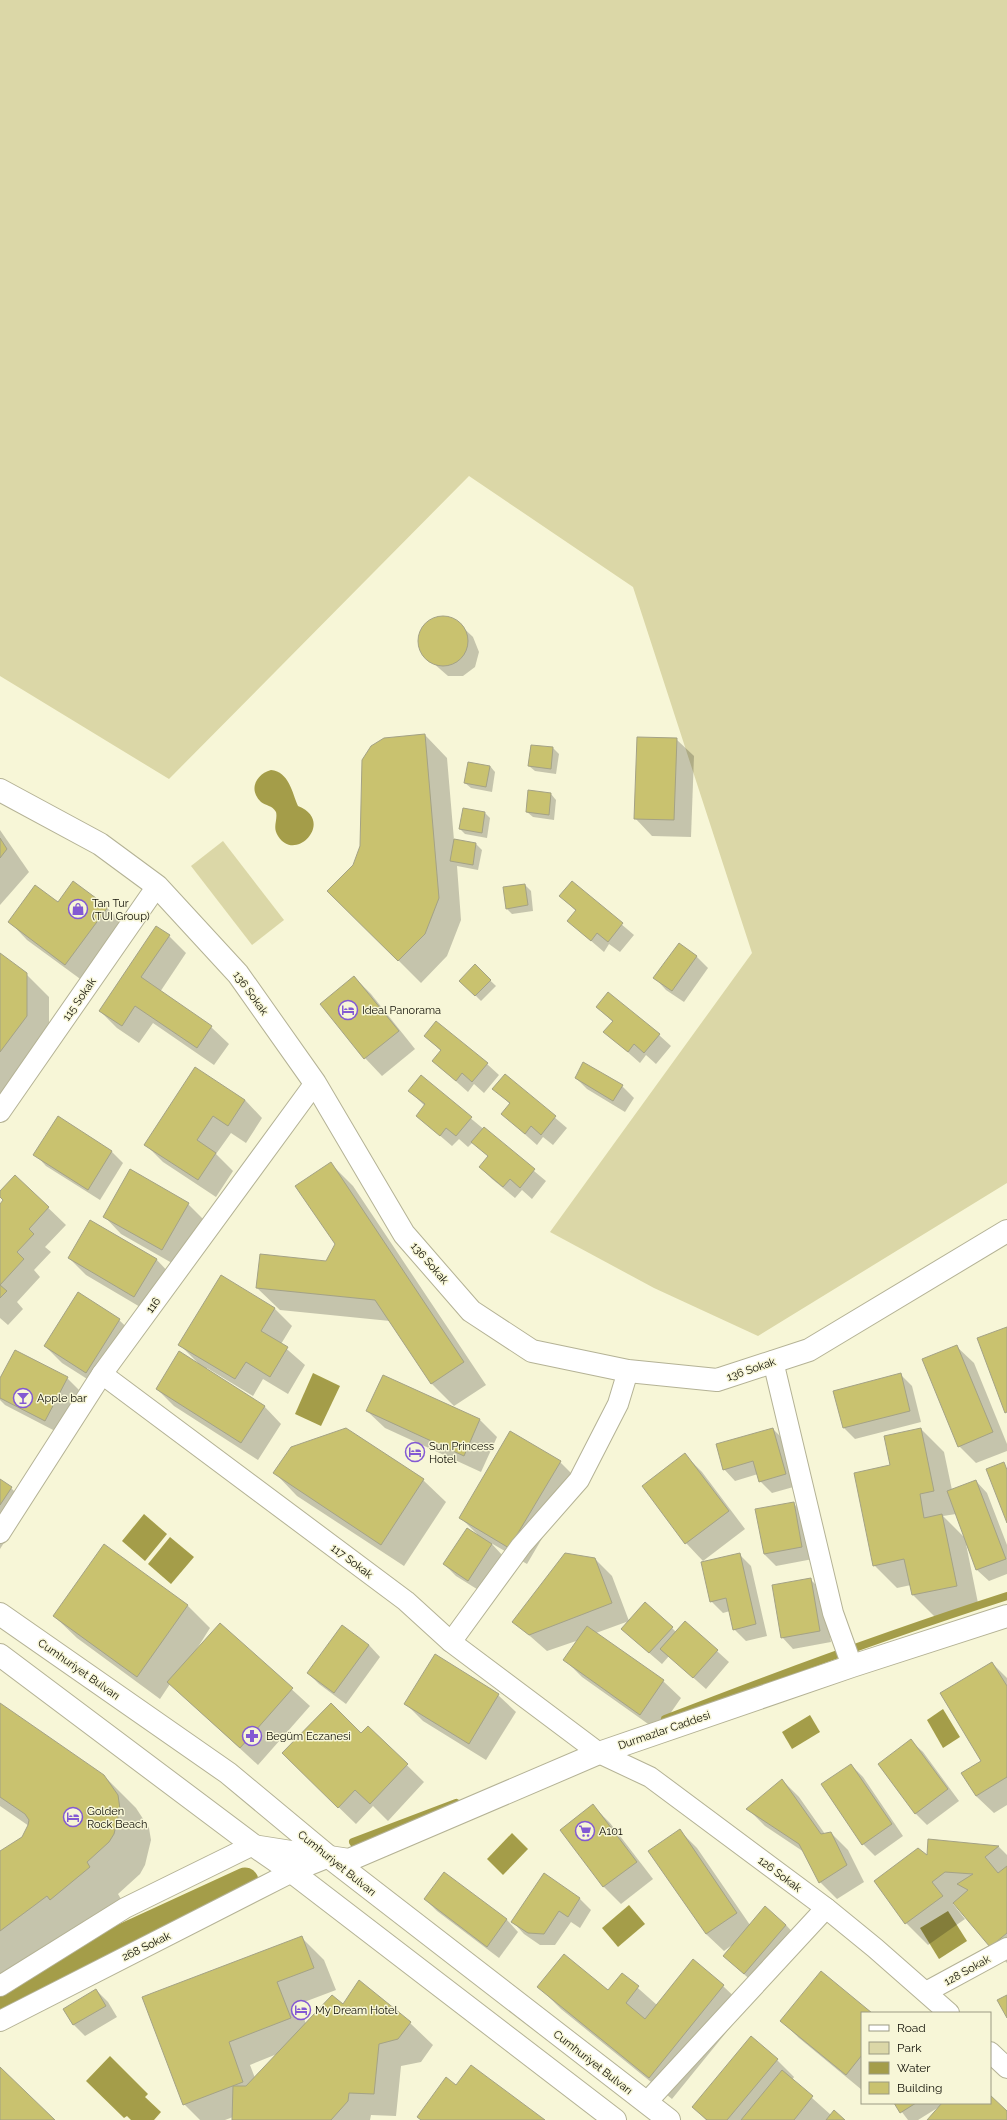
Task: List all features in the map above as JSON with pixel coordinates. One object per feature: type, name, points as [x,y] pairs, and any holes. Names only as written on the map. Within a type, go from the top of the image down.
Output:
[{"type":"street","name":"136 Sokak","points":[[0,790],[100,844],[157,886],[238,974],[315,1082],[404,1234],[472,1311],[532,1351],[628,1371],[717,1380],[809,1350],[1007,1231]]},
{"type":"street","name":"115 Sokak","points":[[0,1112],[157,886]]},
{"type":"street","name":"116","points":[[0,1534],[102,1374],[315,1082]]},
{"type":"street","points":[[773,1362],[833,1613],[852,1666]]},
{"type":"street","points":[[451,1642],[521,1546],[580,1480],[618,1404],[628,1371]]},
{"type":"street","name":"117 Sokak","points":[[102,1374],[406,1601],[451,1642],[599,1752]]},
{"type":"street","name":"Cumhuriyet Bulvarı","points":[[0,1614],[228,1773],[329,1857],[669,2120]]},
{"type":"street","name":"Durmazlar Caddesi","points":[[329,1857],[349,1860],[599,1752],[852,1666],[1007,1616]]},
{"type":"street","points":[[0,1655],[253,1845],[292,1872],[615,2120]]},
{"type":"street","name":"126 Sokak","points":[[599,1752],[650,1777],[826,1908],[948,2012]]},
{"type":"street","points":[[0,1986],[125,1908],[253,1845],[329,1857]]},
{"type":"street","name":"268 Sokak","points":[[0,2021],[292,1872],[329,1857]]},
{"type":"street","points":[[646,2103],[826,1908]]},
{"type":"street","name":"128 Sokak","points":[[926,1992],[1007,1948]]},
{"type":"street","points":[[991,2053],[1007,2068]]},
{"type":"green space","points":[[0,0],[1007,0],[1007,1183],[758,1336],[654,1288],[550,1232],[752,953],[633,587],[469,476],[169,779],[0,676]]},
{"type":"green space","points":[[223,841],[284,920],[252,945],[191,866]]},
{"type":"water","points":[[271,770],[282,774],[292,789],[298,806],[309,813],[313,821],[313,829],[309,837],[302,843],[294,845],[285,843],[278,836],[275,830],[276,812],[273,808],[261,802],[257,797],[254,788],[258,779],[261,775]]},
{"type":"water","points":[[313,1373],[340,1386],[321,1426],[295,1414]]},
{"type":"water","points":[[144,1514],[167,1534],[145,1561],[122,1541]]},
{"type":"water","points":[[170,1537],[194,1557],[171,1584],[148,1564]]},
{"type":"water","points":[[943,1709],[960,1737],[943,1748],[927,1720]]},
{"type":"water","points":[[810,1715],[820,1732],[792,1749],[782,1732]]},
{"type":"water","points":[[512,1833],[528,1849],[503,1875],[487,1859]]},
{"type":"water","points":[[629,1905],[645,1924],[618,1947],[602,1928]]},
{"type":"water","points":[[948,1911],[967,1941],[939,1959],[920,1928]]},
{"type":"water","points":[[110,2056],[148,2094],[145,2097],[161,2112],[154,2120],[131,2120],[127,2116],[124,2118],[86,2081]]},
{"type":"building","points":[[443,616],[452,618],[463,627],[468,641],[466,650],[457,661],[443,666],[434,664],[423,655],[418,641],[420,632],[429,621]]},
{"type":"building","points":[[425,734],[439,898],[425,934],[398,961],[327,891],[353,865],[360,846],[362,760],[371,746],[384,738]]},
{"type":"building","points":[[637,737],[677,738],[674,820],[634,819]]},
{"type":"building","points":[[531,745],[553,747],[551,769],[528,766]]},
{"type":"building","points":[[468,762],[490,766],[486,787],[464,783]]},
{"type":"building","points":[[528,790],[551,793],[549,815],[526,812]]},
{"type":"building","points":[[463,808],[485,812],[482,833],[459,829]]},
{"type":"building","points":[[0,838],[7,849],[0,858]]},
{"type":"building","points":[[454,839],[476,843],[473,865],[450,861]]},
{"type":"building","points":[[73,881],[108,907],[65,965],[8,922],[35,885],[58,902]]},
{"type":"building","points":[[572,881],[623,923],[608,942],[597,933],[591,941],[567,921],[576,910],[559,896]]},
{"type":"building","points":[[525,884],[528,905],[506,909],[503,887]]},
{"type":"building","points":[[156,926],[170,935],[141,977],[212,1026],[197,1048],[135,1006],[122,1026],[99,1011]]},
{"type":"building","points":[[679,943],[697,956],[672,991],[653,978]]},
{"type":"building","points":[[0,953],[27,973],[27,1016],[0,1052]]},
{"type":"building","points":[[475,964],[491,980],[475,996],[459,981]]},
{"type":"building","points":[[354,976],[399,1031],[364,1059],[320,1004]]},
{"type":"building","points":[[608,992],[660,1034],[644,1053],[634,1044],[628,1052],[603,1032],[613,1021],[596,1007]]},
{"type":"building","points":[[436,1021],[488,1063],[472,1082],[462,1073],[456,1081],[432,1061],[441,1050],[424,1036]]},
{"type":"building","points":[[583,1062],[623,1085],[613,1101],[575,1078]]},
{"type":"building","points":[[195,1067],[245,1100],[228,1126],[213,1116],[197,1140],[216,1153],[198,1180],[144,1145]]},
{"type":"building","points":[[505,1074],[556,1116],[541,1135],[531,1126],[525,1134],[501,1114],[510,1103],[492,1089]]},
{"type":"building","points":[[421,1075],[472,1117],[456,1136],[446,1128],[440,1136],[416,1116],[425,1104],[408,1091]]},
{"type":"building","points":[[58,1116],[112,1151],[88,1190],[33,1155]]},
{"type":"building","points":[[484,1127],[535,1169],[520,1188],[510,1179],[503,1187],[479,1167],[488,1156],[471,1142]]},
{"type":"building","points":[[331,1162],[464,1362],[431,1384],[375,1300],[256,1288],[260,1254],[326,1261],[335,1244],[295,1186]]},
{"type":"building","points":[[130,1169],[189,1203],[162,1250],[103,1217]]},
{"type":"building","points":[[15,1175],[49,1207],[29,1229],[34,1234],[17,1252],[24,1259],[0,1285],[0,1204],[3,1200],[0,1197],[0,1191]]},
{"type":"building","points":[[90,1220],[157,1259],[134,1297],[68,1258]]},
{"type":"building","points":[[221,1275],[275,1308],[261,1331],[288,1347],[270,1377],[246,1362],[235,1379],[178,1345]]},
{"type":"building","points":[[0,1285],[7,1291],[0,1298]]},
{"type":"building","points":[[78,1292],[120,1319],[86,1373],[44,1346]]},
{"type":"building","points":[[1007,1327],[1007,1412],[1005,1413],[977,1338]]},
{"type":"building","points":[[957,1345],[993,1432],[958,1447],[922,1359]]},
{"type":"building","points":[[15,1350],[68,1377],[45,1421],[0,1398],[0,1378]]},
{"type":"building","points":[[179,1351],[265,1406],[241,1443],[156,1389]]},
{"type":"building","points":[[901,1373],[910,1411],[843,1428],[833,1391]]},
{"type":"building","points":[[383,1375],[480,1419],[464,1456],[366,1411]]},
{"type":"building","points":[[346,1428],[424,1479],[381,1545],[273,1473],[291,1447]]},
{"type":"building","points":[[773,1428],[786,1474],[759,1482],[753,1461],[723,1470],[716,1444]]},
{"type":"building","points":[[921,1428],[934,1491],[920,1494],[924,1518],[942,1514],[957,1586],[912,1595],[904,1559],[873,1566],[854,1473],[890,1465],[884,1436]]},
{"type":"building","points":[[510,1431],[561,1461],[509,1548],[459,1518]]},
{"type":"building","points":[[685,1453],[729,1511],[685,1544],[642,1486]]},
{"type":"building","points":[[1004,1462],[1007,1470],[1007,1523],[986,1469]]},
{"type":"building","points":[[0,1479],[12,1487],[0,1505]]},
{"type":"building","points":[[976,1480],[1006,1559],[976,1570],[947,1491]]},
{"type":"building","points":[[794,1502],[802,1547],[764,1554],[755,1509]]},
{"type":"building","points":[[467,1528],[492,1544],[468,1581],[443,1564]]},
{"type":"building","points":[[104,1544],[188,1605],[137,1677],[53,1616]]},
{"type":"building","points":[[565,1553],[595,1558],[612,1603],[529,1635],[512,1622]]},
{"type":"building","points":[[740,1553],[756,1624],[733,1630],[726,1598],[710,1602],[701,1562]]},
{"type":"building","points":[[811,1578],[820,1631],[781,1638],[772,1585]]},
{"type":"building","points":[[645,1602],[673,1627],[649,1653],[621,1629]]},
{"type":"building","points":[[685,1621],[718,1650],[693,1678],[660,1649]]},
{"type":"building","points":[[220,1623],[293,1688],[240,1748],[167,1682]]},
{"type":"building","points":[[342,1625],[369,1645],[334,1693],[307,1673]]},
{"type":"building","points":[[587,1626],[664,1680],[640,1715],[563,1660]]},
{"type":"building","points":[[435,1654],[499,1694],[469,1744],[404,1704]]},
{"type":"building","points":[[992,1662],[1007,1686],[1007,1777],[976,1796],[961,1773],[981,1761],[940,1693]]},
{"type":"building","name":"Golden Rock Beach","points":[[0,1703],[104,1775],[118,1795],[120,1809],[114,1834],[109,1842],[87,1862],[90,1867],[50,1900],[47,1896],[0,1931],[0,1851],[22,1837],[29,1820],[25,1814],[0,1797]]},
{"type":"building","points":[[331,1703],[361,1733],[368,1726],[408,1764],[370,1804],[355,1790],[338,1808],[282,1753]]},
{"type":"building","points":[[911,1739],[948,1789],[915,1814],[878,1764]]},
{"type":"building","points":[[851,1764],[892,1824],[862,1845],[821,1784]]},
{"type":"building","points":[[782,1779],[821,1834],[831,1832],[847,1865],[819,1883],[799,1844],[746,1809]]},
{"type":"building","points":[[593,1804],[637,1862],[603,1887],[560,1830]]},
{"type":"building","points":[[680,1829],[737,1913],[706,1934],[648,1851]]},
{"type":"building","points":[[928,1839],[999,1846],[985,1857],[998,1873],[1007,1866],[1007,1933],[990,1947],[953,1903],[968,1890],[957,1884],[973,1874],[945,1872],[932,1882],[943,1896],[905,1924],[874,1881],[918,1848],[927,1855]]},
{"type":"building","points":[[444,1872],[507,1919],[487,1947],[424,1899]]},
{"type":"building","points":[[544,1873],[580,1898],[568,1917],[559,1911],[544,1934],[528,1933],[511,1922]]},
{"type":"building","points":[[765,1906],[786,1925],[744,1974],[723,1956]]},
{"type":"building","points":[[302,1936],[314,1968],[277,1982],[291,2018],[229,2042],[243,2082],[183,2105],[142,1997]]},
{"type":"building","points":[[564,1954],[608,1990],[622,1973],[639,1986],[626,2003],[645,2019],[693,1959],[724,1985],[649,2078],[537,1987]]},
{"type":"building","points":[[821,1971],[871,2012],[861,2012],[861,2056],[846,2075],[780,2021]]},
{"type":"building","points":[[359,1980],[411,2022],[398,2039],[379,2044],[374,2094],[349,2093],[348,2101],[331,2120],[232,2120],[233,2086],[246,2086],[332,1995],[343,2004]]},
{"type":"building","points":[[96,1989],[106,2006],[73,2025],[63,2009]]},
{"type":"building","points":[[1007,1995],[1007,2018],[997,2000]]},
{"type":"building","points":[[751,2036],[778,2059],[727,2120],[707,2120],[692,2107]]},
{"type":"building","points":[[471,2065],[545,2120],[421,2120],[417,2117],[446,2077],[456,2085]]},
{"type":"building","points":[[0,2067],[55,2120],[0,2120]]},
{"type":"building","points":[[782,2070],[813,2096],[794,2120],[741,2120]]},
{"type":"building","points":[[991,2096],[1007,2111],[1007,2120],[927,2120],[941,2104],[991,2104]]},
{"type":"building","points":[[895,2104],[914,2104],[900,2113]]},
{"type":"building","points":[[834,2110],[845,2120],[826,2120]]},
{"type":"waterway","points":[[665,1719],[835,1655],[1007,1596]]},
{"type":"waterway","points":[[353,1842],[456,1803]]},
{"type":"waterway","points":[[0,2003],[58,1967],[245,1881]]},
{"type":"place","name":"Tan Tur (TUI Group)","points":[[78,909]]},
{"type":"place","name":"Ideal Panorama","points":[[348,1010]]},
{"type":"place","name":"Apple bar","points":[[23,1398]]},
{"type":"place","name":"Sun Princess Hotel","points":[[415,1452]]},
{"type":"place","name":"Begüm Eczanesi","points":[[252,1736]]},
{"type":"place","name":"Golden Rock Beach","points":[[73,1817]]},
{"type":"place","name":"A101","points":[[585,1831]]},
{"type":"place","name":"My Dream Hotel","points":[[301,2010]]}]
